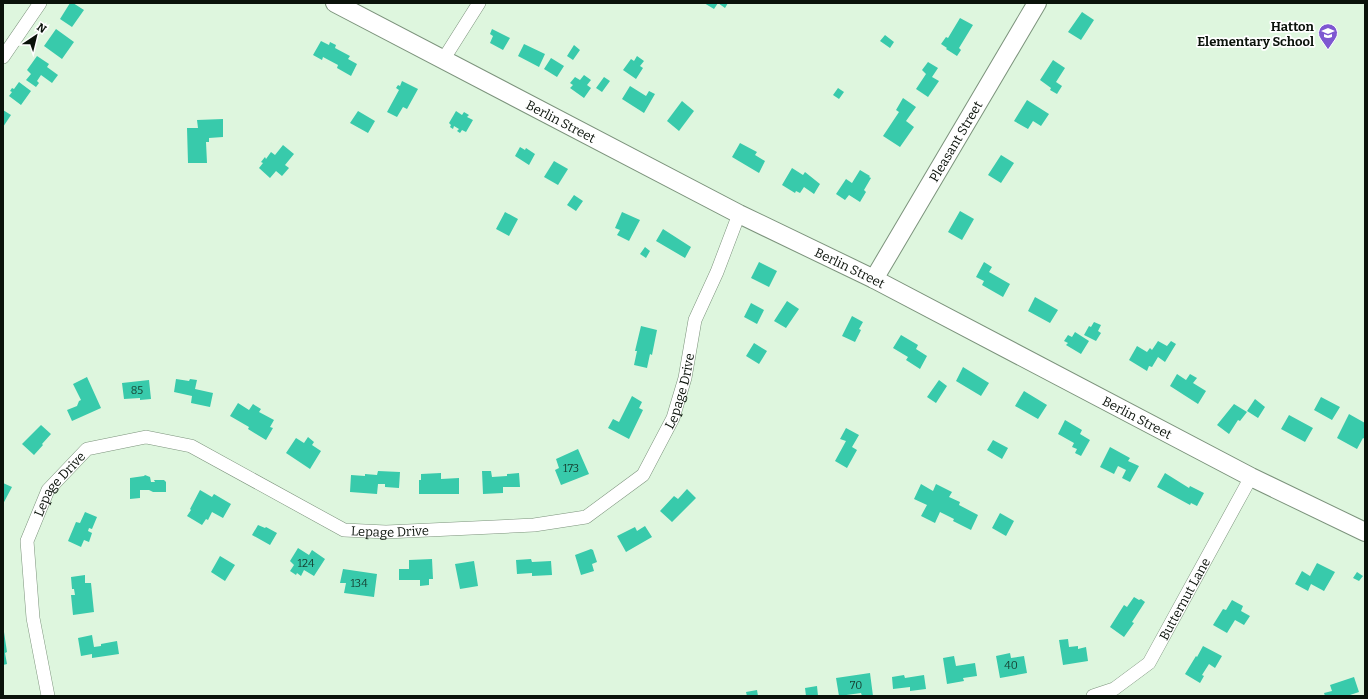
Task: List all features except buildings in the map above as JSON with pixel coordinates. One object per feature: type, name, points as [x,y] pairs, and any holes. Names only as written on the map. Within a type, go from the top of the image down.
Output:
[{"type":"main road","name":"Berlin Street","points":[[334,3],[739,214],[874,280],[1251,477],[1365,532]]},
{"type":"main road","name":"Pleasant Street","points":[[874,280],[1037,3]]},
{"type":"street","points":[[3,56],[40,3]]},
{"type":"street","points":[[443,60],[479,3]]},
{"type":"street","name":"Lepage Drive","points":[[48,696],[33,618],[27,541],[48,490],[87,449],[146,437],[191,446],[344,530],[386,532],[534,525],[586,517],[643,475],[673,418],[685,378],[695,320],[717,272],[739,214]]},
{"type":"street","name":"Butternut Lane","points":[[1093,696],[1114,689],[1149,663],[1251,477]]},
{"type":"place","name":"Hatton Elementary School","points":[[1328,50]]}]
